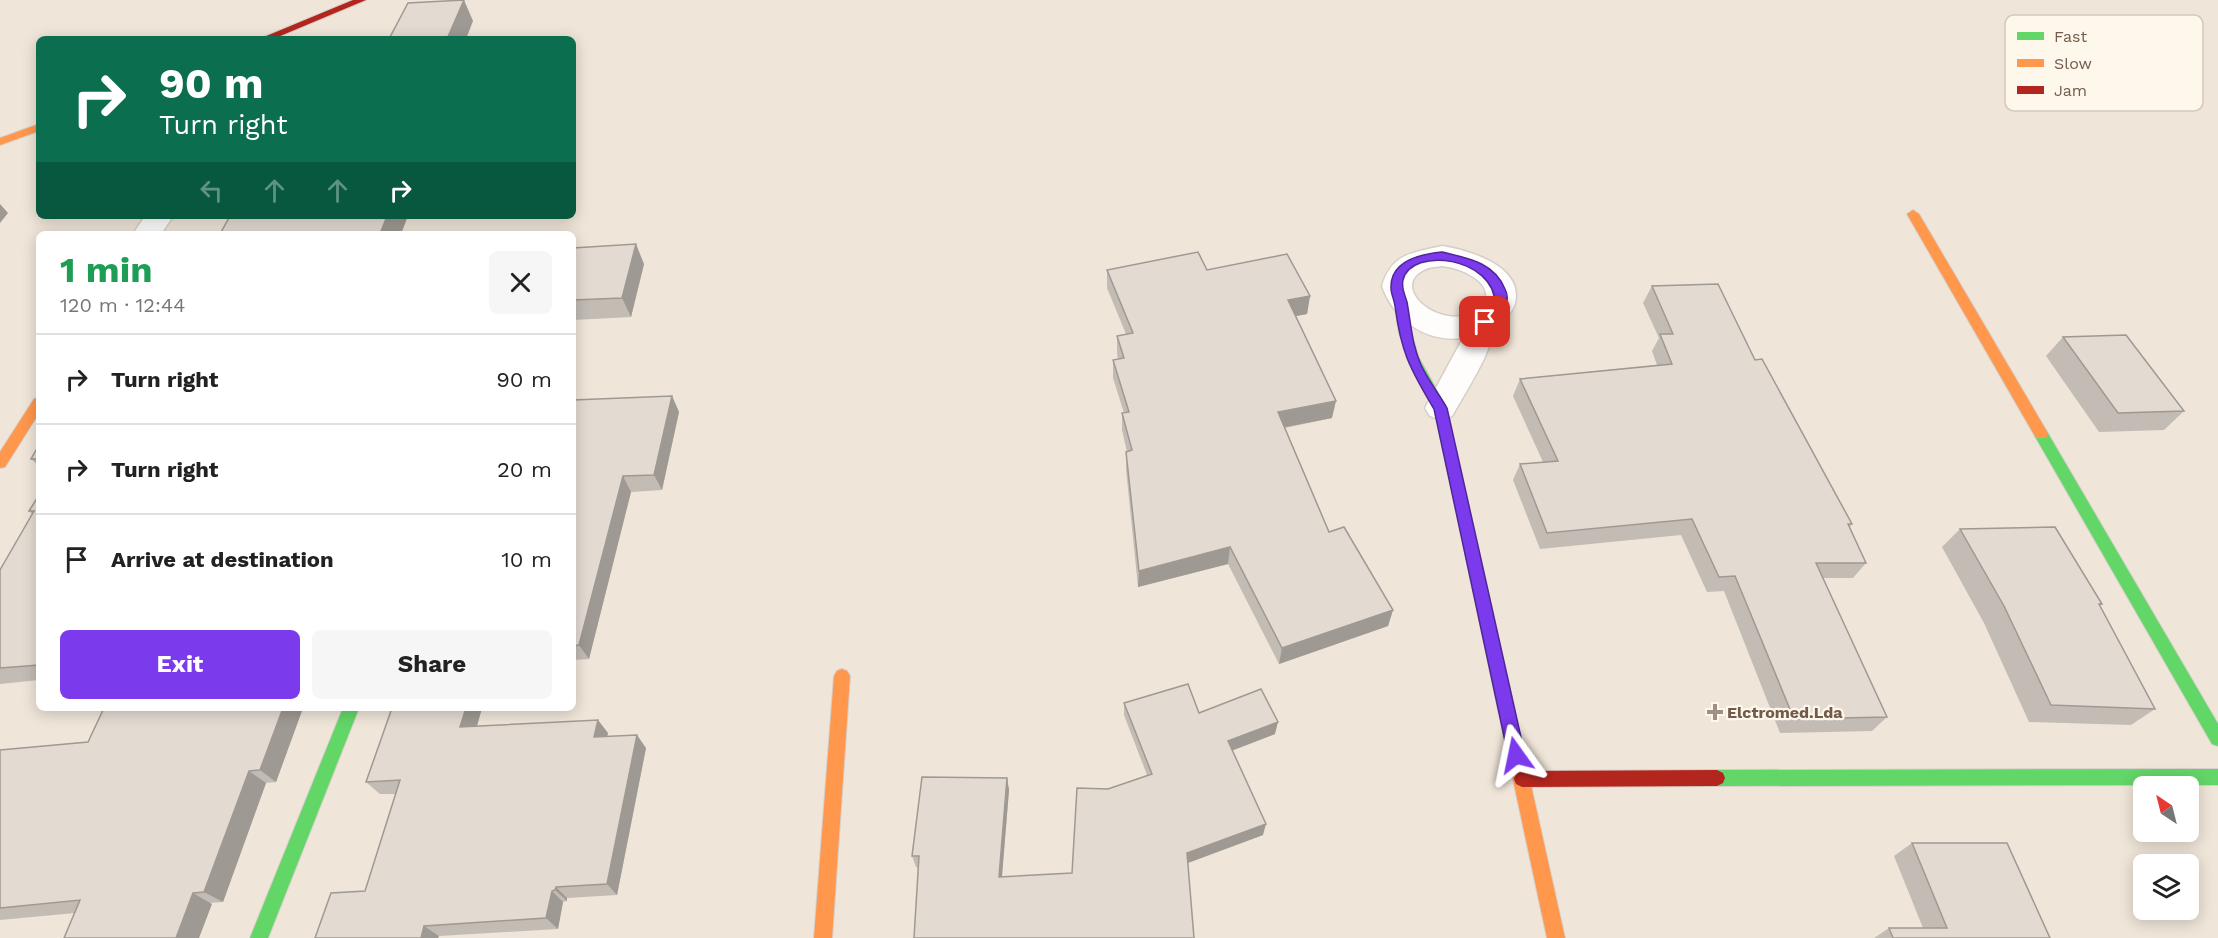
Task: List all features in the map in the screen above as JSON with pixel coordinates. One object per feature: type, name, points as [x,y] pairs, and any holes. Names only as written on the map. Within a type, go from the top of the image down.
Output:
[{"type":"street","points":[[273,36],[361,0]]},
{"type":"street","points":[[0,142],[36,128]]},
{"type":"street","points":[[1913,214],[2218,739]]},
{"type":"street","points":[[1426,257],[1458,258],[1487,272],[1496,282],[1501,293],[1501,304],[1495,314],[1485,322],[1468,328],[1449,328],[1428,323],[1412,314],[1401,301],[1396,290],[1397,279],[1403,269],[1426,257]]},
{"type":"street","points":[[1401,301],[1404,334],[1415,366],[1441,408],[1556,938]]},
{"type":"street","points":[[1441,408],[1468,360],[1485,322]]},
{"type":"street","points":[[0,463],[36,407]]},
{"type":"street","points":[[823,938],[842,676]]},
{"type":"street","points":[[259,938],[350,711]]},
{"type":"street","points":[[1522,778],[2218,777]]},
{"type":"shaded area","points":[[0,0],[2218,0],[2218,938],[0,938]]},
{"type":"building","points":[[464,0],[448,36],[391,36],[408,3]]},
{"type":"building","points":[[228,219],[386,219],[381,231],[222,231]]},
{"type":"building","points":[[636,244],[622,298],[576,300],[576,248]]},
{"type":"building","points":[[1198,252],[1207,270],[1287,254],[1310,296],[1288,300],[1336,401],[1278,412],[1329,532],[1344,527],[1393,610],[1282,648],[1230,547],[1139,571],[1126,452],[1132,450],[1122,413],[1129,412],[1113,360],[1124,358],[1117,336],[1133,333],[1107,270]]},
{"type":"building","points":[[1718,284],[1755,360],[1762,359],[1852,524],[1848,524],[1866,563],[1816,563],[1887,717],[1794,719],[1735,576],[1719,577],[1692,519],[1547,533],[1520,464],[1558,461],[1520,379],[1672,364],[1660,334],[1673,334],[1652,286]]},
{"type":"building","points":[[2126,335],[2184,411],[2118,413],[2063,337]]},
{"type":"building","points":[[672,396],[654,475],[623,476],[579,645],[576,646],[576,400]]},
{"type":"building","points":[[36,500],[36,665],[0,668],[0,570],[34,511],[29,511]]},
{"type":"building","points":[[2055,527],[2102,604],[2099,604],[2155,709],[2051,705],[2004,606],[1960,529]]},
{"type":"building","points":[[1188,684],[1199,713],[1261,689],[1278,722],[1228,741],[1266,824],[1187,853],[1194,938],[914,938],[919,856],[912,856],[922,777],[1007,778],[999,877],[1072,873],[1077,788],[1108,789],[1152,774],[1124,703]]},
{"type":"building","points":[[103,711],[282,711],[260,770],[249,771],[204,892],[193,893],[176,938],[64,938],[80,900],[0,908],[0,750],[88,742]]},
{"type":"building","points":[[391,711],[465,711],[460,727],[598,720],[594,737],[637,735],[607,884],[556,887],[552,891],[546,918],[424,926],[421,938],[315,938],[331,893],[365,891],[400,780],[366,782]]},
{"type":"building","points":[[1912,843],[2007,843],[2050,938],[1893,938],[1889,928],[1947,928]]},
{"type":"traffic: fast","points":[[1400,301],[1405,333],[1413,358],[1441,408],[1504,700]]},
{"type":"traffic: fast","points":[[2041,434],[2218,739]]},
{"type":"traffic: fast","points":[[259,938],[350,711]]},
{"type":"traffic: fast","points":[[1717,778],[2218,777]]},
{"type":"traffic: slow","points":[[0,142],[36,128]]},
{"type":"traffic: slow","points":[[1913,214],[2041,434]]},
{"type":"traffic: slow","points":[[0,463],[36,407]]},
{"type":"traffic: slow","points":[[823,938],[842,676]]},
{"type":"traffic: slow","points":[[1504,700],[1556,938]]},
{"type":"traffic: jam","points":[[271,36],[361,0]]},
{"type":"traffic: jam","points":[[1522,779],[1717,778]]},
{"type":"place","name":"Elctromed.Lda","points":[[1715,712]]},
{"type":"route","points":[[1485,322],[1495,314],[1501,304],[1501,293],[1496,282],[1487,272],[1473,264],[1458,258],[1426,257],[1403,269],[1397,279],[1396,290],[1401,301],[1404,334],[1415,366],[1441,408],[1516,755]]}]
